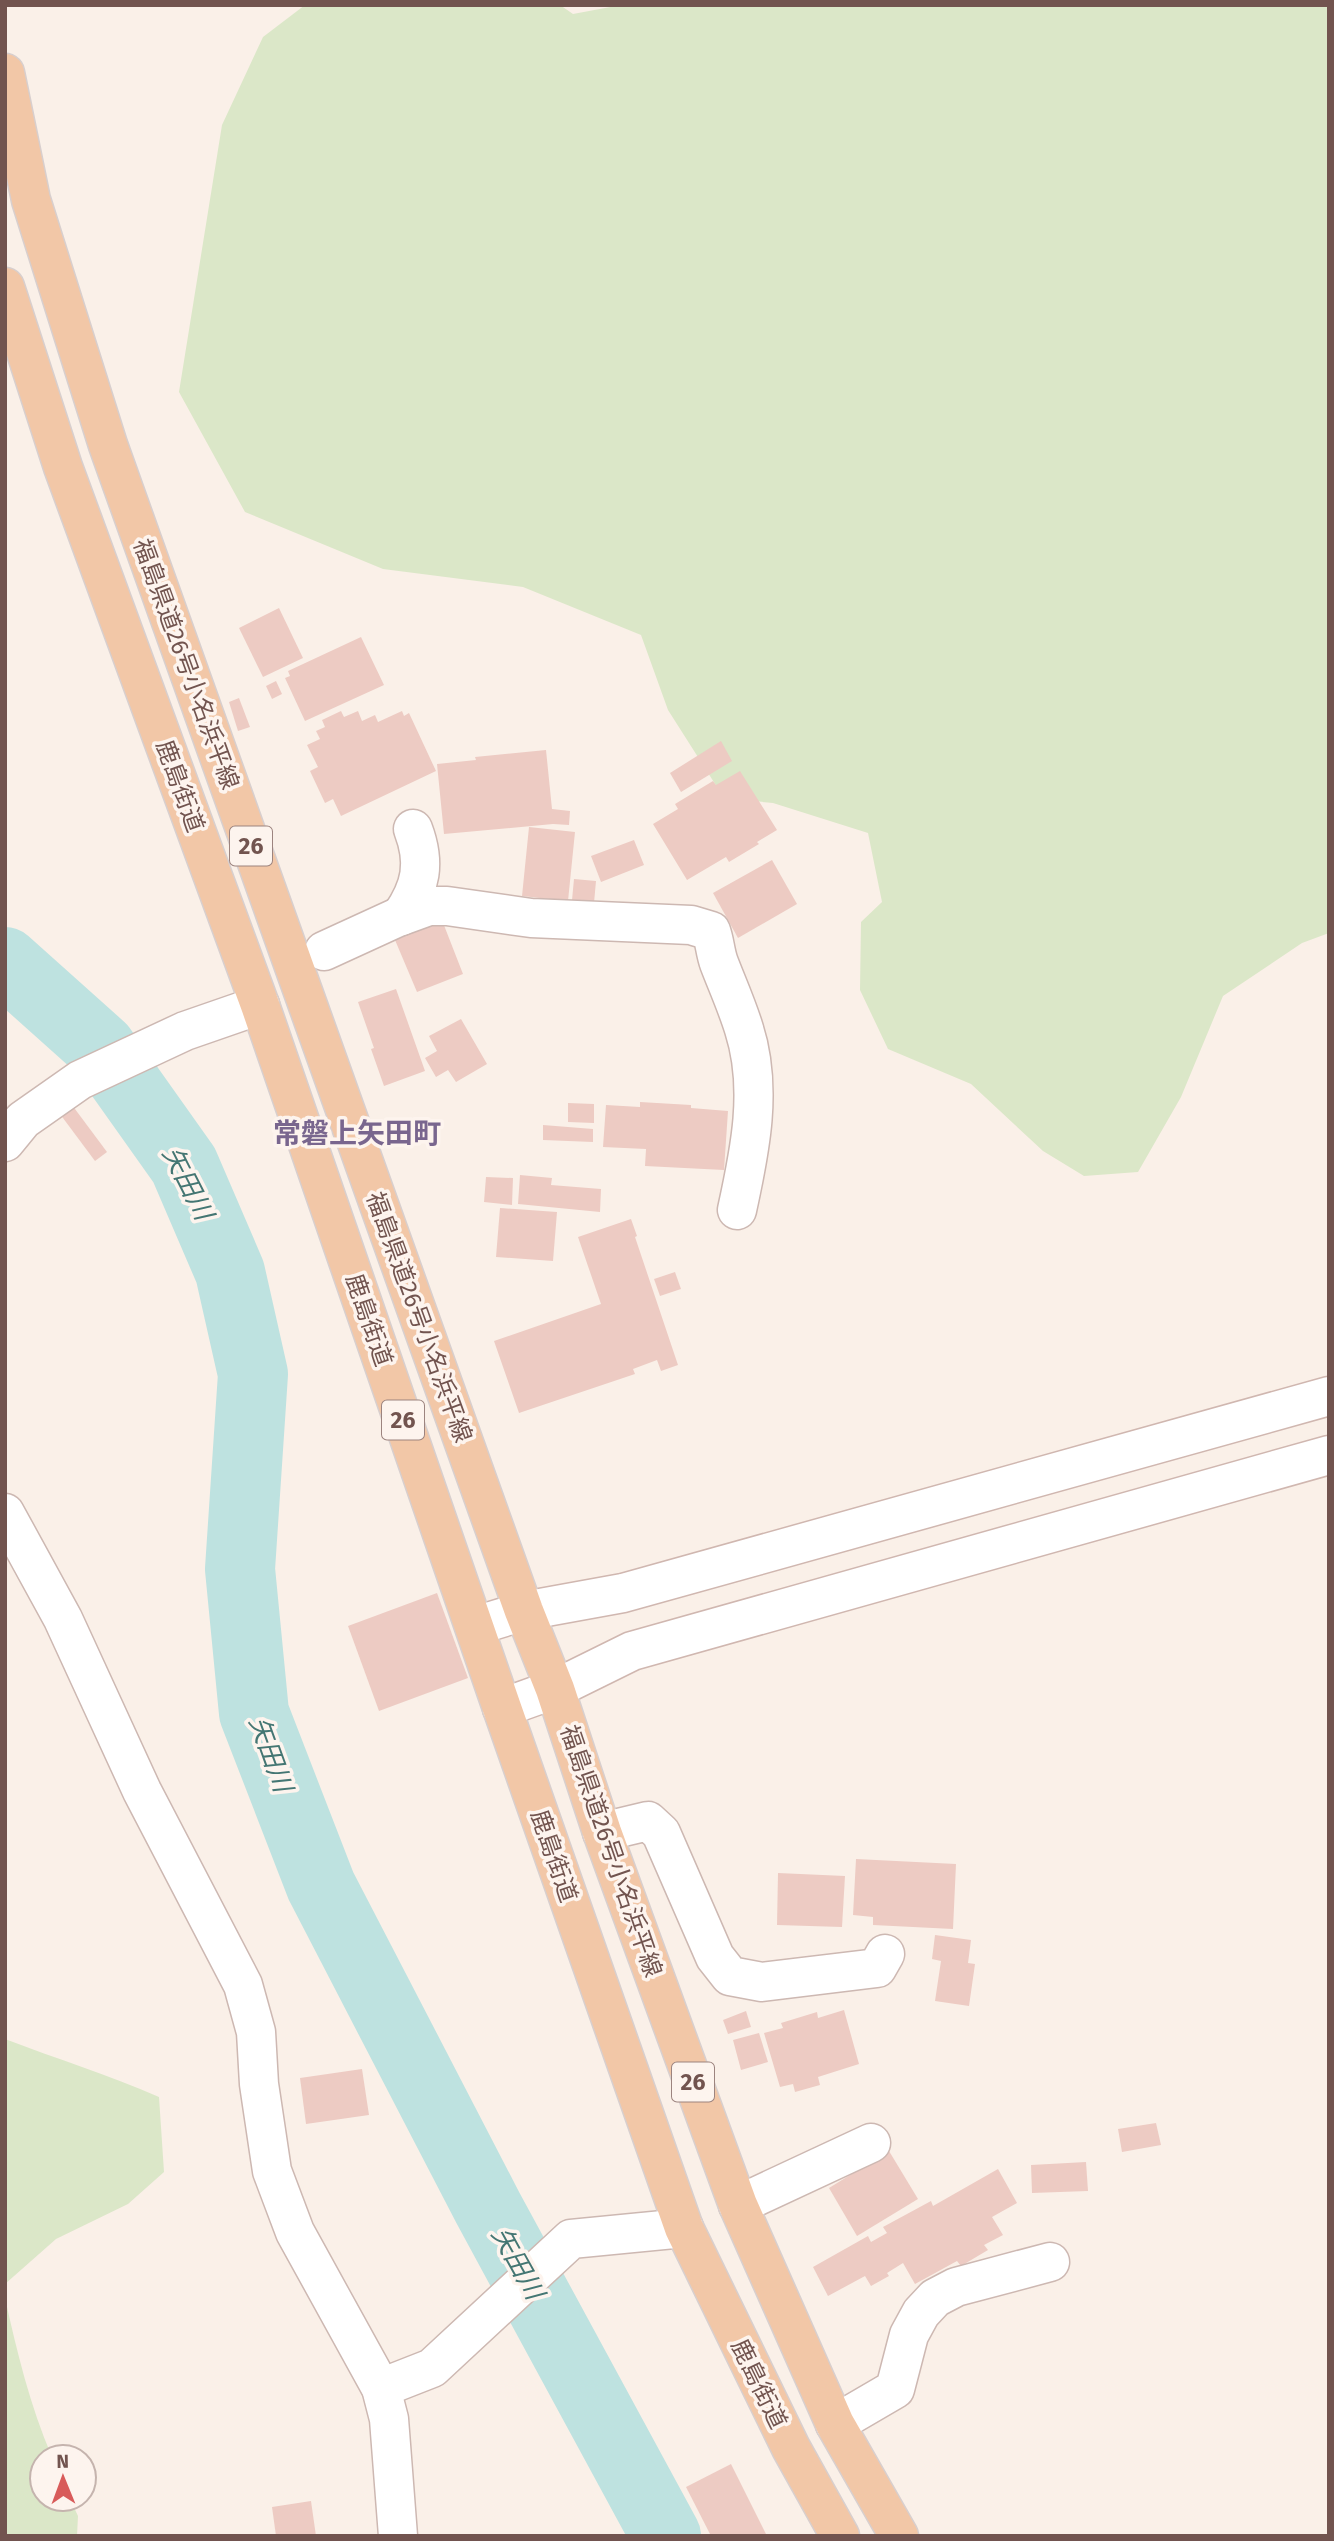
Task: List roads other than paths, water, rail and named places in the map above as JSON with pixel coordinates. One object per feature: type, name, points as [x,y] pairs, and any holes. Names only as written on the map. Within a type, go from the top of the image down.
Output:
[{"type":"main road","name":"福島県道26号小名浜平線","points":[[5,73],[31,200],[108,445],[738,2205],[835,2424],[899,2536]]},
{"type":"main road","name":"鹿島街道","points":[[5,287],[63,467],[260,1005],[684,2228],[791,2448],[840,2536]]},
{"type":"street","points":[[413,829],[421,848],[421,863],[414,897],[415,911]]},
{"type":"street","points":[[324,951],[415,911],[441,895],[485,886]]},
{"type":"street","points":[[608,921],[620,914],[668,900]]},
{"type":"street","points":[[415,911],[447,906],[531,918],[691,925],[711,931],[716,955],[746,1040],[750,1059],[754,1109],[737,1210]]},
{"type":"street","points":[[727,939],[732,973],[729,990]]},
{"type":"street","points":[[5,1142],[23,1120],[80,1080],[186,1031],[260,1005]]},
{"type":"street","points":[[475,1626],[524,1611],[624,1593],[1329,1396]]},
{"type":"street","points":[[502,1708],[555,1689],[632,1651],[1329,1455]]},
{"type":"street","points":[[5,1513],[63,1619],[142,1791],[243,1985],[257,2032],[260,2084],[272,2171],[295,2232],[381,2388],[389,2419],[398,2536]]},
{"type":"street","points":[[603,1832],[649,1821],[661,1833],[715,1958],[730,1976],[762,1982],[877,1968],[885,1954]]},
{"type":"street","points":[[738,2205],[871,2143]]},
{"type":"street","points":[[381,2388],[432,2368],[571,2239],[684,2228]]},
{"type":"street","points":[[835,2424],[895,2389],[909,2335],[921,2313],[935,2298],[956,2287],[1050,2262]]},
{"type":"waterway","name":"矢田川","points":[[5,962],[101,1048],[184,1165],[230,1272],[253,1374],[240,1569],[254,1713],[321,1886],[488,2208],[666,2536]]},
{"type":"district","name":"常磐上矢田町","points":[[357,1133]]}]
